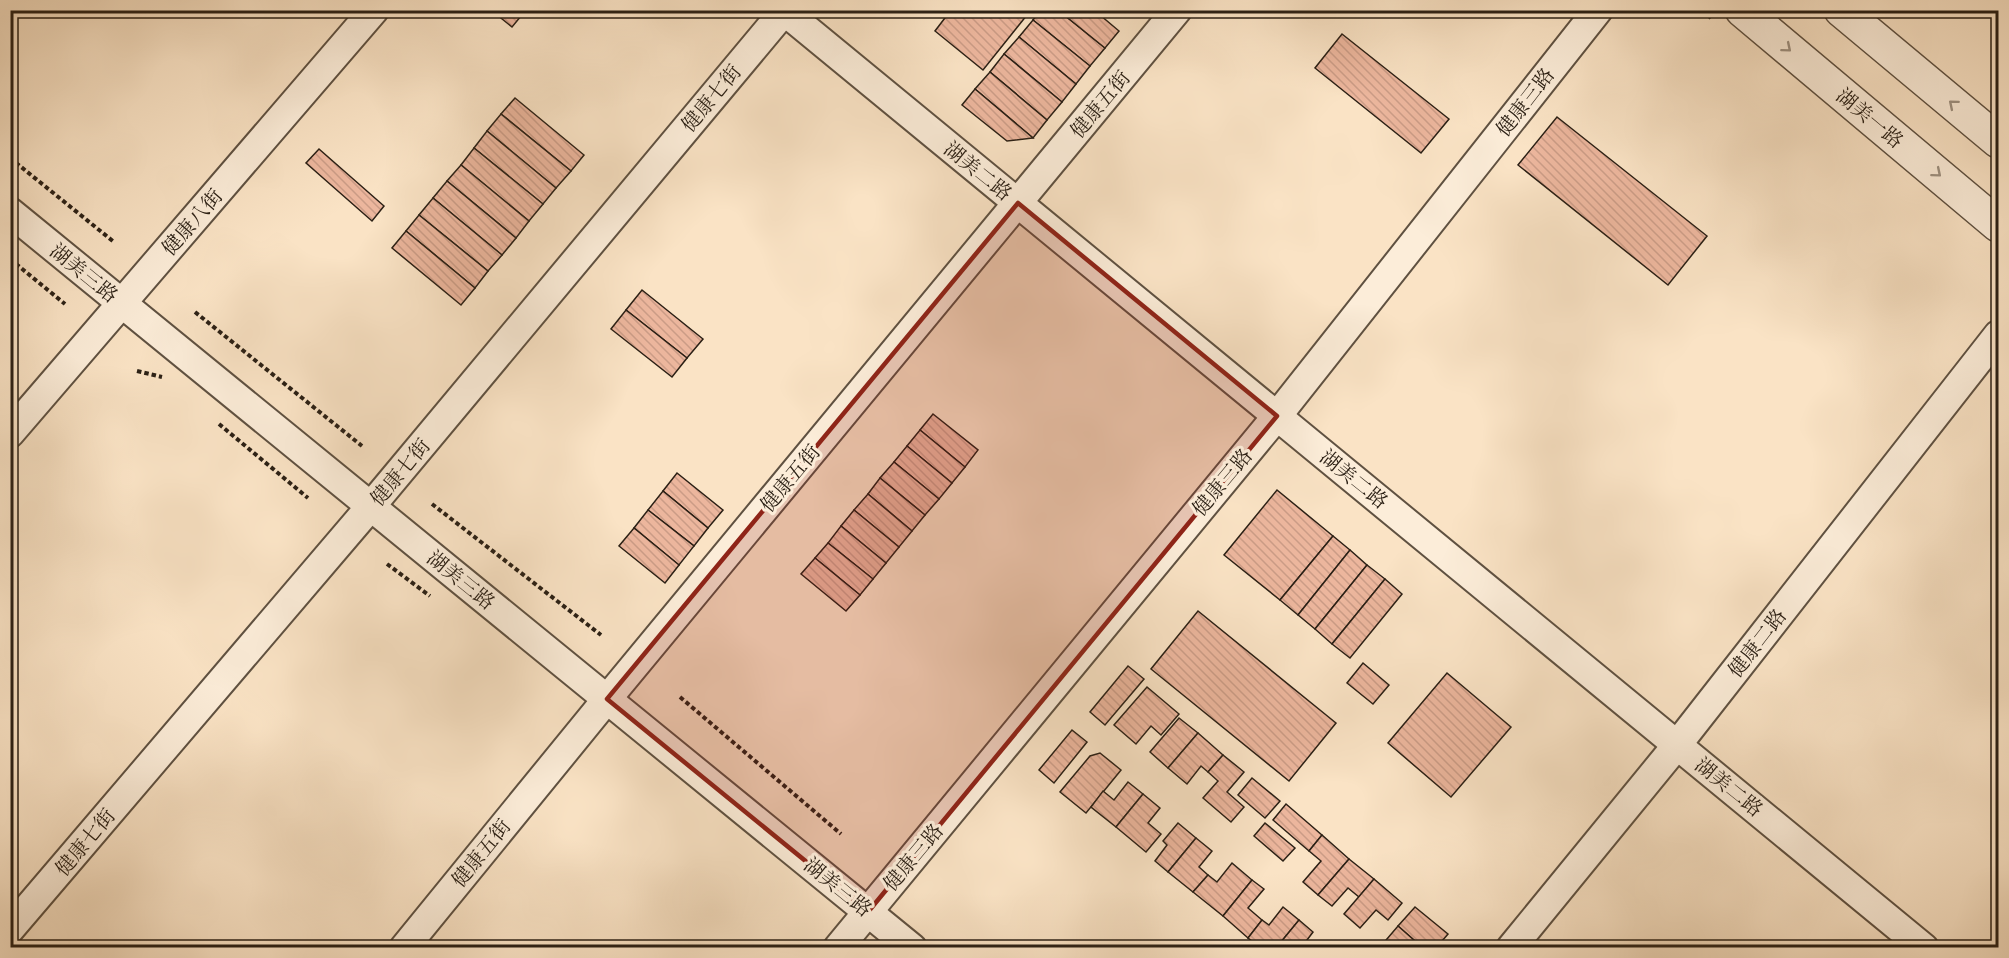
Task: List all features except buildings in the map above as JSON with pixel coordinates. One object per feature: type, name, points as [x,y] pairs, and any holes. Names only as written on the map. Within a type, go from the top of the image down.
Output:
[{"type":"street","name":"健康八街","points":[[10,433],[374,10]]},
{"type":"street","name":"健康五街","points":[[404,948],[607,699],[1178,10]]},
{"type":"street","name":"健康三路","points":[[838,948],[1277,416],[1598,10]]},
{"type":"street","name":"湖美一路","points":[[1743,10],[1998,225]]},
{"type":"street","points":[[1841,10],[1998,141]]},
{"type":"street","name":"湖美二路","points":[[784,11],[1924,948]]},
{"type":"street","name":"健康七街","points":[[10,929],[371,506],[784,11]]},
{"type":"street","name":"湖美三路","points":[[10,212],[912,948]]},
{"type":"street","name":"健康二路","points":[[1511,948],[1677,745],[1998,335]]},
{"type":"path","points":[[10,158],[114,242]]},
{"type":"path","points":[[10,259],[65,304]]},
{"type":"path","points":[[195,312],[362,446]]},
{"type":"path","points":[[137,371],[160,376],[170,384]]},
{"type":"path","points":[[216,422],[308,498]]},
{"type":"path","points":[[432,504],[601,635]]},
{"type":"path","points":[[680,697],[841,834]]},
{"type":"highlighted area","points":[[1018,203],[1277,416],[868,912],[607,699]]}]
